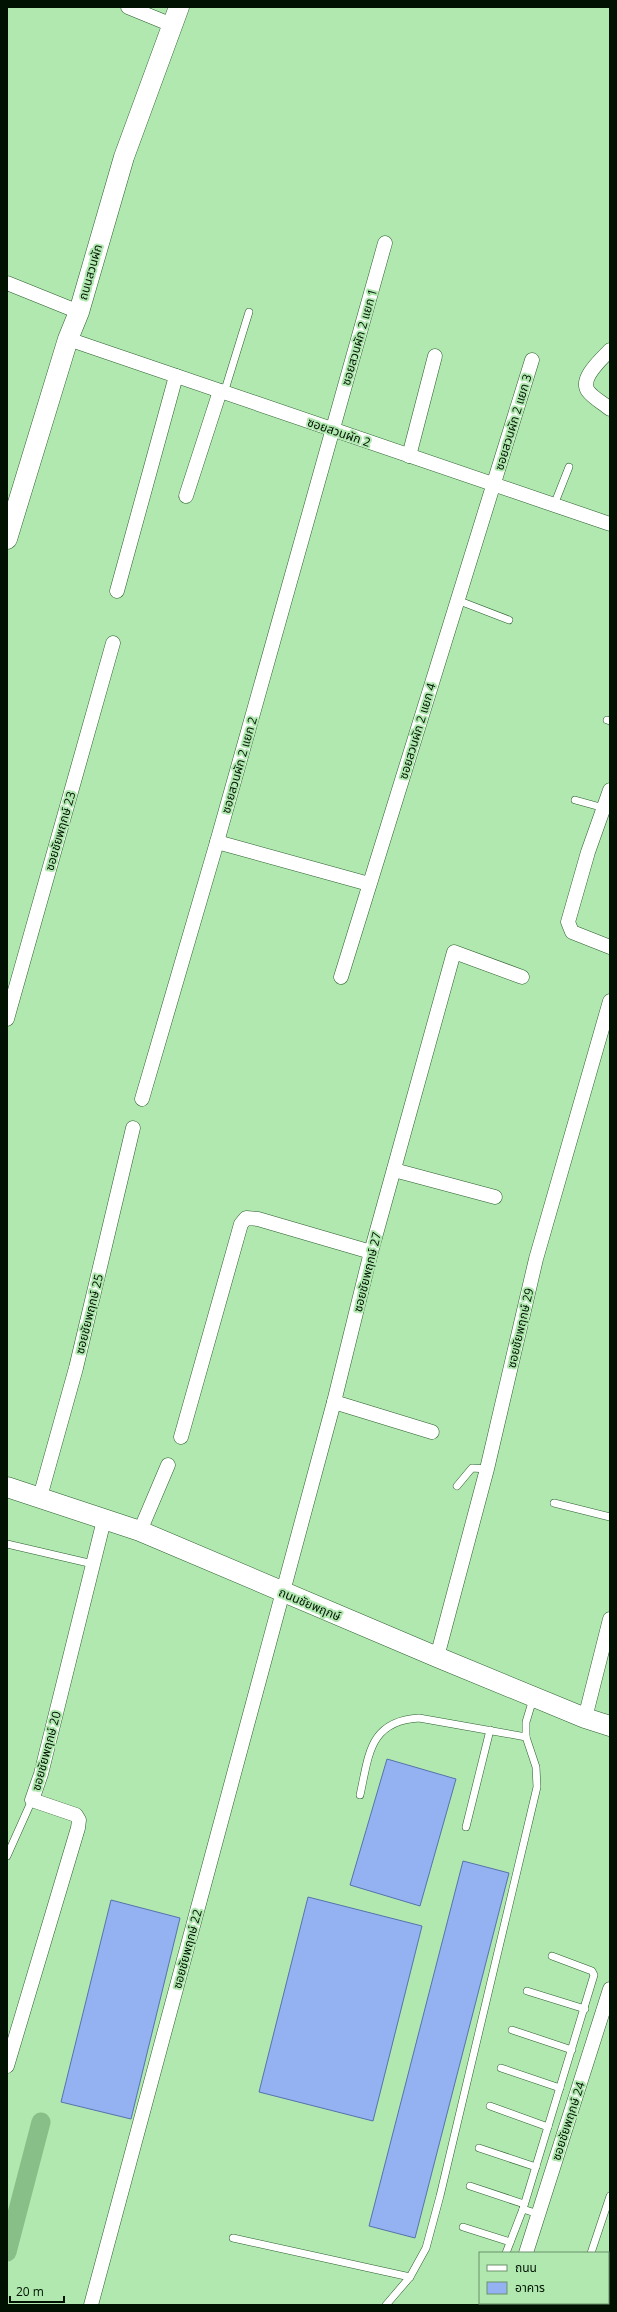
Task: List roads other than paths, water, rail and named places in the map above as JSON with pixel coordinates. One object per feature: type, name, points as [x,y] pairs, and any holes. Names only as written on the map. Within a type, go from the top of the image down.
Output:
[{"type":"street","points":[[128,7],[176,16]]},
{"type":"street","name":"ถนนสวนผัก","points":[[7,539],[68,339],[79,312],[124,157],[176,16]]},
{"type":"street","name":"ซอยสวนผัก 2 แยก 1","points":[[332,430],[385,243]]},
{"type":"street","points":[[7,283],[79,312]]},
{"type":"street","name":"ซอยสวนผัก 2","points":[[68,339],[610,524]]},
{"type":"street","points":[[610,350],[586,378],[586,385],[588,391],[610,409]]},
{"type":"street","points":[[409,456],[435,356]]},
{"type":"street","name":"ซอยสวนผัก 2 แยก 3","points":[[493,484],[532,360]]},
{"type":"street","points":[[117,591],[176,376]]},
{"type":"street","points":[[186,496],[222,392]]},
{"type":"street","name":"ซอยสวนผัก 2 แยก 2","points":[[142,1098],[218,842],[332,430]]},
{"type":"street","name":"ซอยสวนผัก 2 แยก 4","points":[[341,977],[493,484]]},
{"type":"street","name":"ซอยชัยพฤกษ์ 23","points":[[7,1019],[113,643]]},
{"type":"street","points":[[610,790],[588,852],[568,922],[572,932],[610,947]]},
{"type":"street","points":[[218,842],[369,884]]},
{"type":"street","name":"ซอยชัยพฤกษ์ 27","points":[[283,1593],[334,1402],[371,1252],[454,952],[522,977]]},
{"type":"street","name":"ซอยชัยพฤกษ์ 29","points":[[437,1657],[487,1469],[536,1259],[610,1001]]},
{"type":"street","name":"ซอยชัยพฤกษ์ 25","points":[[40,1497],[76,1368],[133,1128]]},
{"type":"street","points":[[394,1170],[495,1197]]},
{"type":"street","points":[[182,1437],[241,1224],[246,1218],[258,1219],[371,1252]]},
{"type":"street","points":[[334,1402],[432,1432]]},
{"type":"street","points":[[140,1531],[168,1465]]},
{"type":"street","name":"ถนนชัยพฤกษ์","points":[[7,1488],[40,1497],[140,1531],[283,1593],[437,1657],[585,1718],[610,1726]]},
{"type":"street","name":"ซอยชัยพฤกษ์ 20","points":[[7,2066],[78,1828],[79,1820],[76,1815],[32,1800],[41,1774],[104,1520]]},
{"type":"street","name":"ซอยชัยพฤกษ์ 22","points":[[91,2305],[283,1593]]},
{"type":"street","points":[[585,1718],[610,1619]]},
{"type":"street","name":"ซอยชัยพฤกษ์ 24","points":[[526,2252],[610,1989]]},
{"type":"lane","points":[[222,392],[249,312]]},
{"type":"lane","points":[[554,505],[569,467]]},
{"type":"lane","points":[[457,600],[509,620]]},
{"type":"lane","points":[[575,800],[604,808]]},
{"type":"lane","points":[[457,1486],[472,1468],[487,1469]]},
{"type":"lane","points":[[554,1503],[610,1517]]},
{"type":"lane","points":[[7,1544],[93,1564]]},
{"type":"lane","points":[[386,2305],[410,2278],[426,2248],[532,1815],[537,1787],[536,1767],[526,1736],[526,1722],[534,1696]]},
{"type":"lane","points":[[360,1795],[375,1738],[384,1729],[407,1719],[419,1718],[526,1736]]},
{"type":"lane","points":[[466,1826],[490,1730]]},
{"type":"lane","points":[[7,1856],[32,1800]]},
{"type":"lane","points":[[506,2252],[524,2206],[593,1981],[592,1971],[552,1956]]},
{"type":"lane","points":[[527,1991],[585,2009]]},
{"type":"lane","points":[[512,2030],[572,2050]]},
{"type":"lane","points":[[501,2068],[560,2088]]},
{"type":"lane","points":[[490,2106],[548,2127]]},
{"type":"lane","points":[[479,2148],[536,2167]]},
{"type":"lane","points":[[470,2186],[524,2206],[538,2214]]},
{"type":"lane","points":[[592,2252],[610,2196]]},
{"type":"lane","points":[[463,2227],[510,2242]]},
{"type":"lane","points":[[233,2238],[410,2278]]},
{"type":"waterway","points":[[7,2252],[41,2122]]}]
